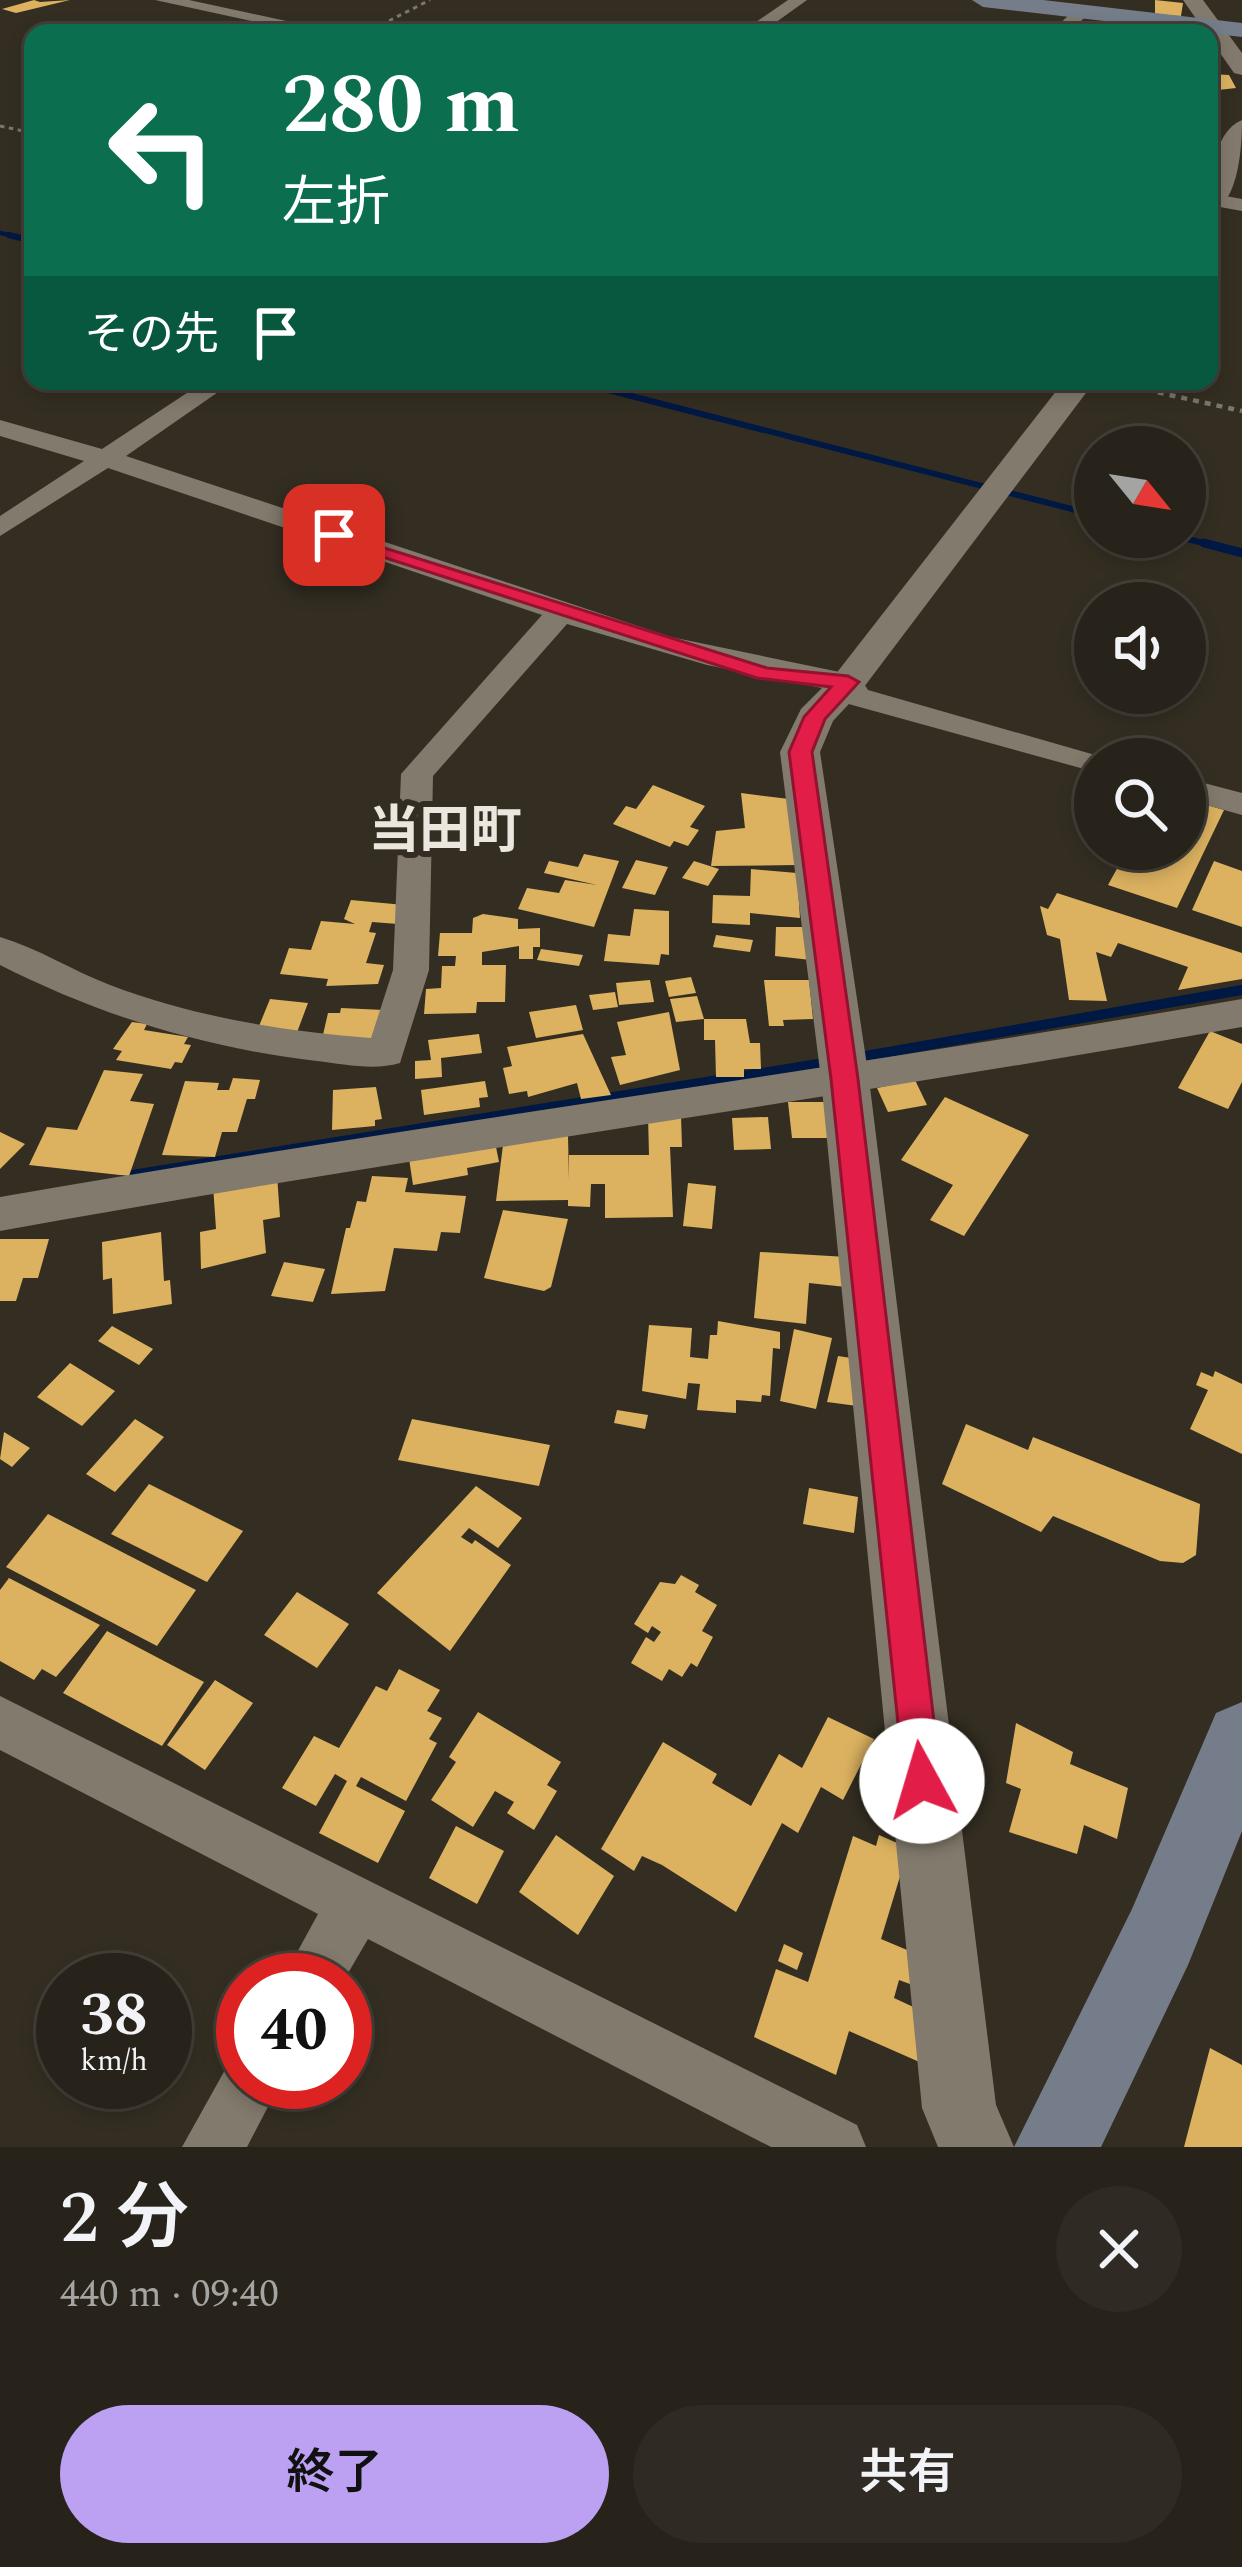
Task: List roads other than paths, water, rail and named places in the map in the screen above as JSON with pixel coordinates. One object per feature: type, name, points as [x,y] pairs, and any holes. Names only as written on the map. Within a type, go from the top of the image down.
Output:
[{"type":"main road","points":[[983,0],[1180,24]]},
{"type":"main road","points":[[1057,2147],[1160,1937],[1242,1739]]},
{"type":"street","points":[[163,0],[287,24]]},
{"type":"street","points":[[763,24],[799,0]]},
{"type":"street","points":[[1192,0],[1212,24]]},
{"type":"street","points":[[1069,24],[1079,15]]},
{"type":"street","points":[[1218,33],[1242,68]]},
{"type":"street","points":[[1218,185],[1240,138]]},
{"type":"street","points":[[0,528],[209,390]]},
{"type":"street","points":[[976,2147],[959,2108],[844,1079],[800,752],[815,717],[848,682],[1073,390]]},
{"type":"street","points":[[0,428],[107,457],[561,612],[764,674],[848,682]]},
{"type":"street","points":[[0,950],[86,995],[202,1032],[315,1049],[386,1053],[411,970],[417,773],[561,612]]},
{"type":"street","points":[[848,682],[856,696],[1074,756]]},
{"type":"street","points":[[1206,794],[1242,804]]},
{"type":"street","points":[[0,1214],[359,1150],[844,1079],[1242,1012]]},
{"type":"street","points":[[0,1722],[355,1907],[835,2147]]},
{"type":"street","points":[[327,1953],[355,1907]]},
{"type":"street","points":[[212,2147],[235,2109]]},
{"type":"waterway","points":[[0,233],[11,236]]},
{"type":"waterway","points":[[11,236],[22,238]]},
{"type":"waterway","points":[[11,236],[24,239]]},
{"type":"waterway","points":[[608,390],[1074,510]]},
{"type":"waterway","points":[[1208,544],[1216,546]]},
{"type":"waterway","points":[[1208,544],[1242,553]]},
{"type":"waterway","points":[[854,1058],[1242,990]]},
{"type":"waterway","points":[[126,1176],[830,1062]]},
{"type":"district","name":"当田町","points":[[445,829]]}]
